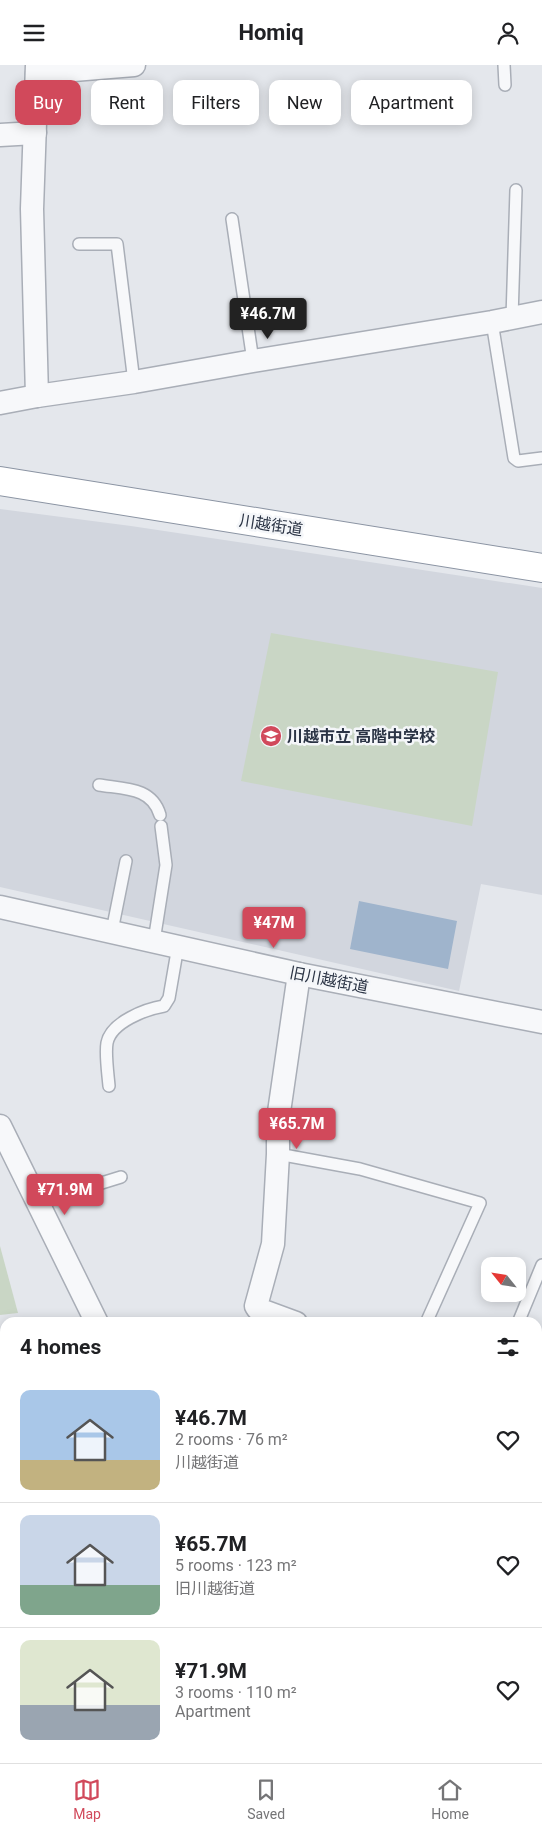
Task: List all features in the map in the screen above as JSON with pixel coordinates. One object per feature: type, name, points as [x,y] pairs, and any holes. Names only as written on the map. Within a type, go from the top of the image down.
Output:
[{"type":"highway","name":"川越街道","points":[[0,481],[542,568]]},
{"type":"street","points":[[37,396],[32,209],[37,69],[134,65]]},
{"type":"street","points":[[0,135],[35,133]]},
{"type":"street","points":[[0,403],[542,312]]},
{"type":"street","name":"旧川越街道","points":[[0,907],[299,974],[542,1022]]},
{"type":"street","points":[[280,1317],[258,1309],[256,1306],[273,1244],[278,1119],[299,974]]},
{"type":"street","points":[[0,1126],[8,1160],[37,1203],[94,1317]]},
{"type":"lane","points":[[504,65],[505,85]]},
{"type":"lane","points":[[516,190],[502,320],[514,458],[518,461],[542,458]]},
{"type":"lane","points":[[232,219],[253,361]]},
{"type":"lane","points":[[79,244],[117,244],[134,382]]},
{"type":"lane","points":[[99,785],[141,793],[150,798],[157,806],[166,865],[154,941]]},
{"type":"lane","points":[[112,931],[126,861]]},
{"type":"lane","points":[[109,1086],[107,1043],[110,1034],[127,1020],[150,1009],[164,1006],[168,998],[178,946]]},
{"type":"lane","points":[[278,1155],[360,1169],[480,1203],[429,1317]]},
{"type":"lane","points":[[37,1203],[121,1177]]},
{"type":"lane","points":[[520,1317],[542,1265]]},
{"type":"shaded area","name":"川越市立 高階中学校","points":[[0,509],[131,526],[542,588],[542,895],[481,884],[459,991],[0,887]]},
{"type":"green space","points":[[271,633],[498,672],[472,826],[241,781]]},
{"type":"green space","points":[[0,1246],[18,1313],[0,1315]]},
{"type":"water","points":[[359,901],[457,921],[448,969],[350,949]]},
{"type":"place","name":"川越市立 高階中学校","points":[[271,736]]}]
